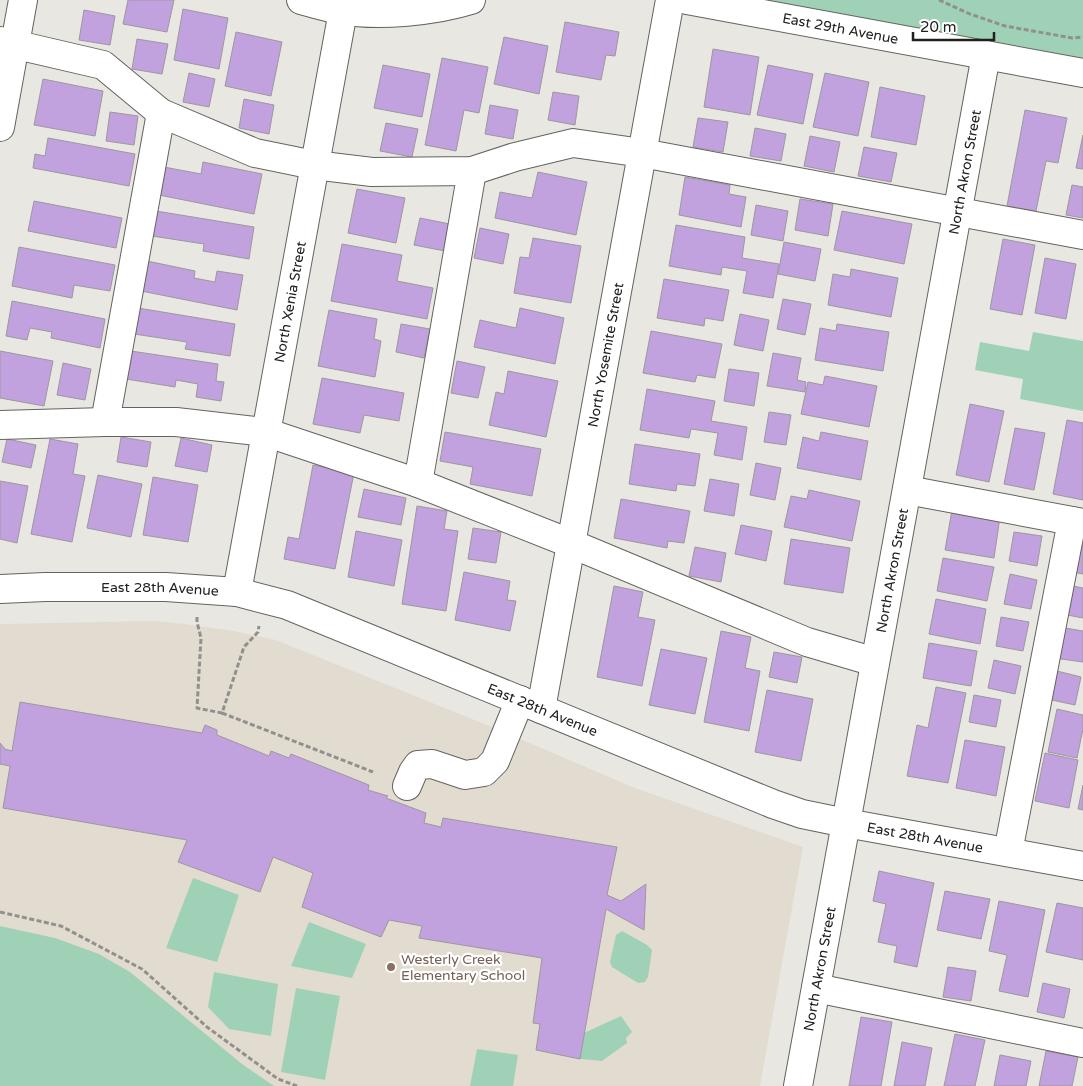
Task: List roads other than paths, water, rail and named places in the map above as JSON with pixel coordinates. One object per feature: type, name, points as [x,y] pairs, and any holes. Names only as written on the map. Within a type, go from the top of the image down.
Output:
[{"type":"street","points":[[0,127],[8,42],[23,0]]},
{"type":"street","points":[[301,0],[343,11],[375,14],[408,12],[455,5],[471,0]]},
{"type":"street","name":"North Yosemite Street","points":[[407,786],[418,765],[432,764],[465,775],[484,772],[495,761],[531,704],[572,544],[670,0]]},
{"type":"street","name":"East 29th Avenue","points":[[687,0],[1083,73]]},
{"type":"street","name":"North Xenia Street","points":[[237,592],[343,11]]},
{"type":"street","points":[[8,42],[103,65],[161,112],[255,153],[314,165],[372,172],[472,171],[515,157],[573,143],[1083,234]]},
{"type":"street","name":"North Akron Street","points":[[798,1086],[986,55]]},
{"type":"street","points":[[105,422],[161,112]]},
{"type":"street","points":[[418,483],[472,171]]},
{"type":"street","points":[[0,425],[176,422],[265,432],[418,483],[572,544],[807,642],[876,662]]},
{"type":"street","points":[[907,490],[1077,522],[1008,852]]},
{"type":"street","name":"East 28th Avenue","points":[[0,589],[166,587],[237,592],[286,604],[773,804],[802,814],[1083,866]]},
{"type":"street","points":[[816,988],[1083,1043]]},
{"type":"place","name":"Westerly Creek Elementary School","points":[[391,967]]}]
